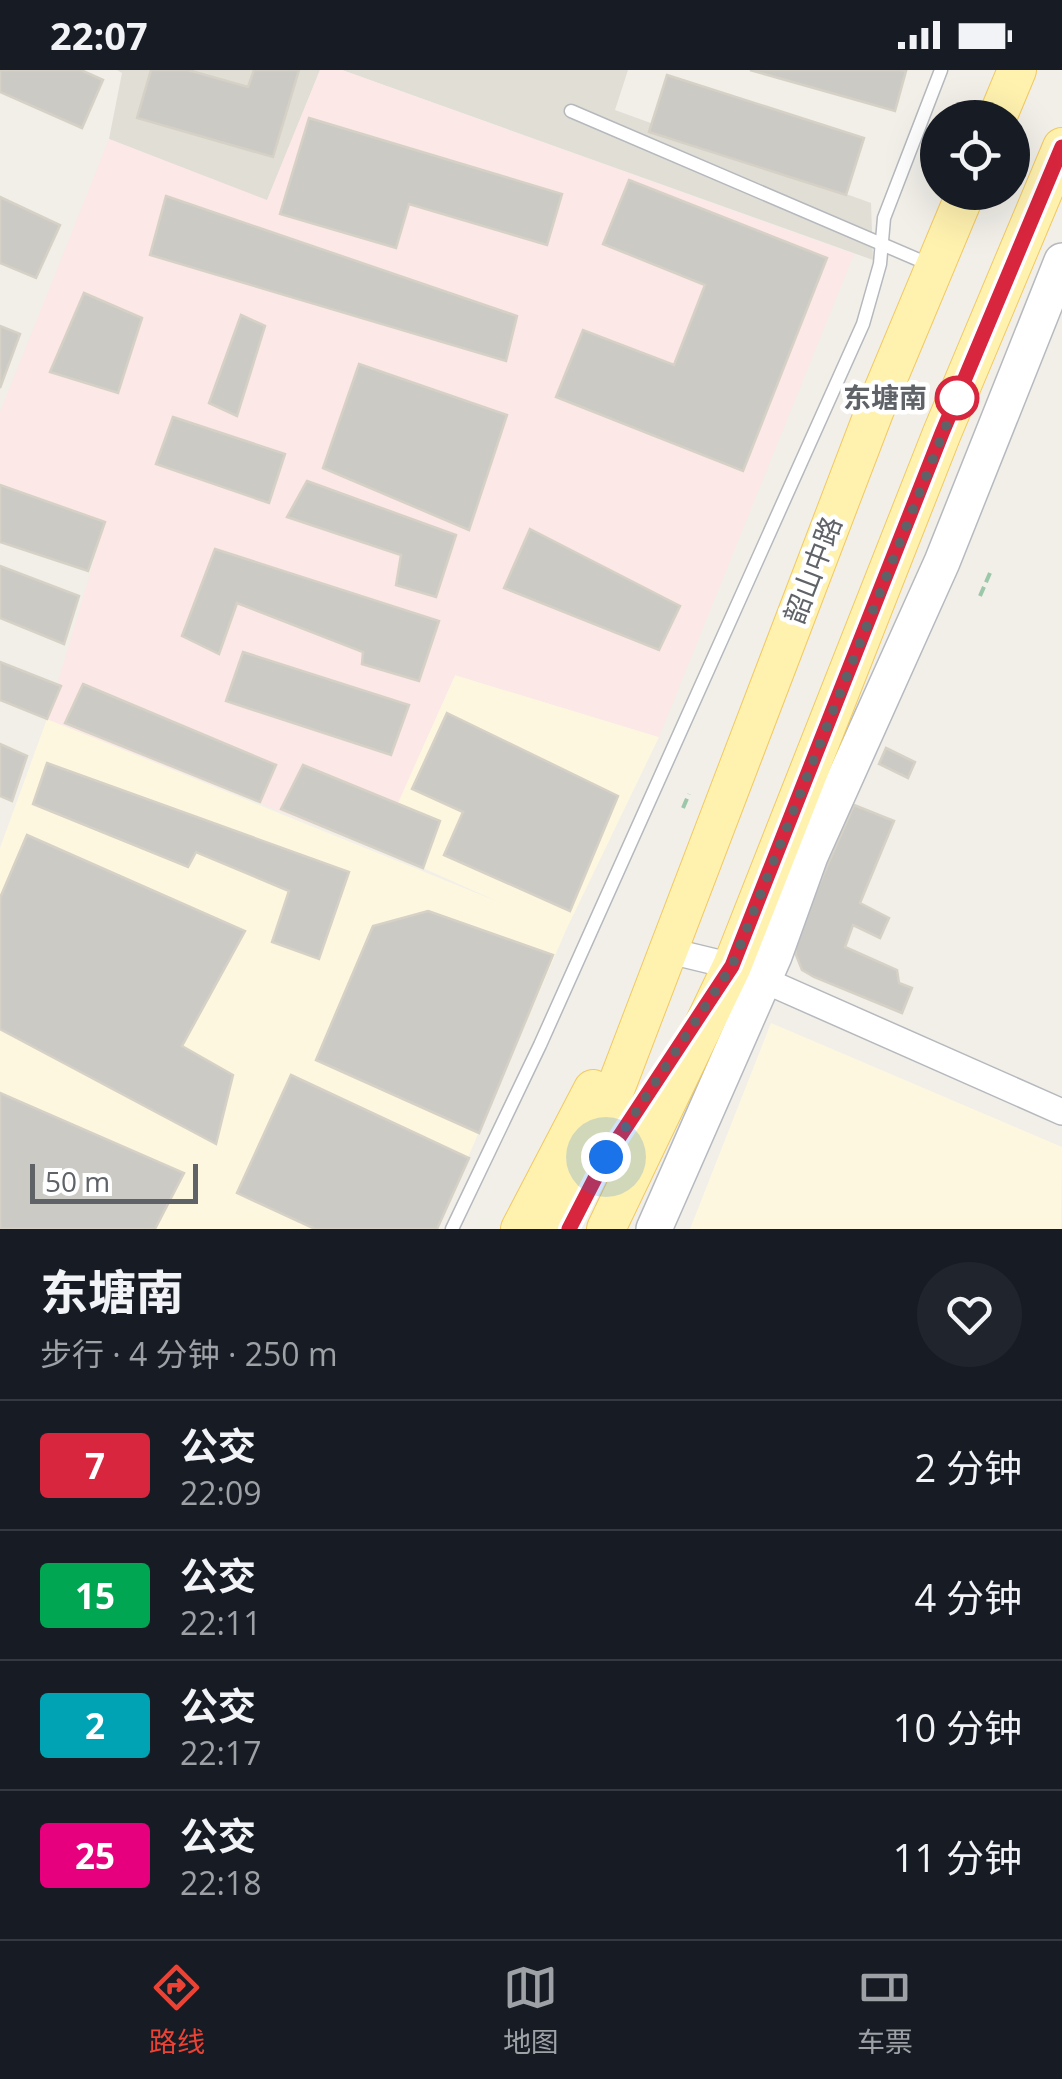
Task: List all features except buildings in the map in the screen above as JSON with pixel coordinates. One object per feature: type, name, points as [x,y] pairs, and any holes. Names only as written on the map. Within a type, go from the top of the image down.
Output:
[{"type":"main road","points":[[1004,100],[1017,70]]},
{"type":"main road","name":"韶山中路","points":[[606,1229],[748,973],[942,433],[1062,147]]},
{"type":"main road","name":"韶山中路","points":[[568,1229],[599,1153],[666,950],[874,412],[959,210]]},
{"type":"main road","name":"韶山中路","points":[[520,1229],[666,950]]},
{"type":"main road","name":"韶山中路","points":[[550,1229],[599,1153],[748,973]]},
{"type":"street","points":[[654,1229],[748,973],[810,856],[942,562],[1062,261]]},
{"type":"street","points":[[666,950],[748,973],[1062,1112]]},
{"type":"lane","points":[[452,1229],[540,1046],[863,324],[880,264],[884,218],[941,70]]},
{"type":"lane","points":[[571,111],[935,267]]},
{"type":"path","points":[[980,596],[990,573]]},
{"type":"path","points":[[683,808],[688,794]]},
{"type":"shaded area","points":[[117,70],[320,70],[267,201],[109,139],[122,73]]},
{"type":"shaded area","points":[[320,70],[342,70],[854,254],[659,737],[455,675],[398,803],[440,821],[423,868],[47,719],[105,523],[0,485],[0,412],[109,139],[267,200]]},
{"type":"shaded area","points":[[342,70],[628,70],[615,110],[871,203],[873,260]]},
{"type":"shaded area","points":[[455,675],[659,737],[566,930],[437,1229],[0,1229],[0,848],[47,719],[501,903],[423,868],[439,821],[397,804]]},
{"type":"shaded area","points":[[771,1023],[1062,1147],[1061,1229],[690,1229]]},
{"type":"bus line","name":"7","points":[[569,1229],[606,1157],[732,966],[942,433],[1062,147]]},
{"type":"place","name":"东塘南","points":[[957,398]]},
{"type":"route","points":[[606,1157],[732,966],[957,398]]}]
